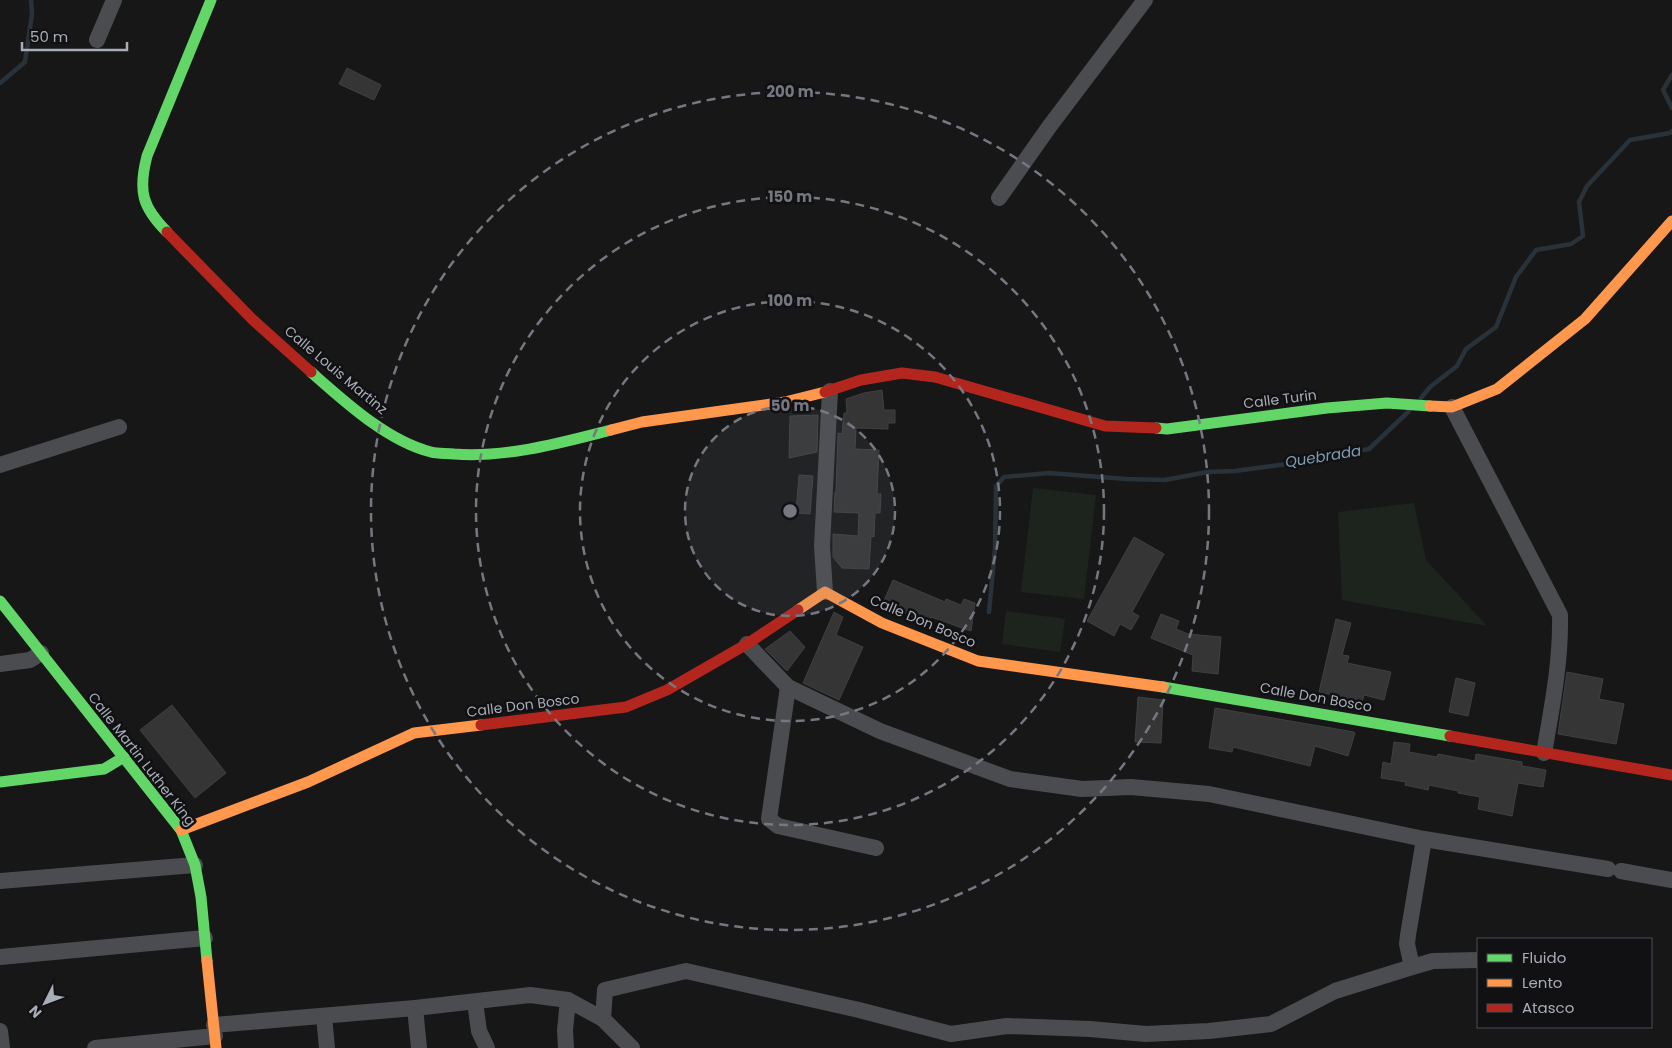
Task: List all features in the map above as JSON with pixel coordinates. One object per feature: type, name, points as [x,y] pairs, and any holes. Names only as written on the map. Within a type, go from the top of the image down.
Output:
[{"type":"street","points":[[97,40],[114,0]]},
{"type":"street","name":"Calle Louis Martinz","points":[[211,0],[146,156],[142,173],[142,191],[145,204],[153,218],[252,319],[346,403],[394,437],[431,452],[471,455],[510,452],[550,445],[642,422],[785,402],[830,391]]},
{"type":"street","points":[[999,198],[1056,117],[1145,0]]},
{"type":"street","name":"Calle Turin","points":[[830,391],[861,380],[902,373],[935,377],[1104,426],[1167,429],[1327,408],[1387,403],[1452,407],[1497,389],[1585,319],[1672,222]]},
{"type":"street","points":[[825,592],[822,546],[830,391]]},
{"type":"street","points":[[1452,407],[1560,615],[1561,643],[1544,753]]},
{"type":"street","points":[[0,465],[119,427]]},
{"type":"street","name":"Calle Don Bosco","points":[[181,830],[308,782],[414,733],[626,707],[667,690],[747,644],[825,592],[882,623],[978,661],[1189,690],[1672,775]]},
{"type":"street","name":"Calle Martin Luther King","points":[[0,600],[181,830],[195,865],[201,897],[215,1036]]},
{"type":"street","points":[[747,644],[788,687],[880,731],[1010,779],[1082,789],[1131,788],[1209,794],[1424,839],[1672,880]]},
{"type":"street","points":[[0,664],[30,660],[41,653]]},
{"type":"street","points":[[788,687],[769,819],[778,826],[876,848]]},
{"type":"street","points":[[0,782],[104,769],[111,767],[124,757]]},
{"type":"street","points":[[1412,967],[1407,944],[1424,839]]},
{"type":"street","points":[[0,881],[195,865]]},
{"type":"street","points":[[0,956],[205,938]]},
{"type":"street","points":[[603,1019],[605,990],[686,971],[859,1010],[951,1034],[1007,1026],[1090,1029],[1146,1034],[1210,1031],[1271,1024],[1335,991],[1433,961],[1477,960]]},
{"type":"street","points":[[102,1048],[215,1036],[324,1016],[530,995],[568,1000],[603,1019],[632,1048]]},
{"type":"street","points":[[566,1048],[565,1030],[568,1000]]},
{"type":"street","points":[[474,1002],[479,1031],[487,1048]]},
{"type":"street","points":[[415,1008],[419,1048]]},
{"type":"street","points":[[324,1016],[327,1048]]},
{"type":"street","points":[[0,1031],[2,1048]]},
{"type":"shaded area","points":[[1033,488],[1096,495],[1084,599],[1021,592]]},
{"type":"shaded area","points":[[1414,503],[1426,560],[1487,626],[1342,600],[1338,512]]},
{"type":"shaded area","points":[[1006,611],[1065,619],[1060,652],[1002,644]]},
{"type":"building","points":[[347,68],[381,85],[374,100],[339,84]]},
{"type":"building","points":[[882,390],[884,410],[895,410],[895,423],[888,423],[888,429],[856,428],[855,449],[879,450],[877,494],[881,494],[880,513],[875,513],[874,537],[871,536],[869,569],[842,568],[833,557],[833,534],[858,536],[859,513],[834,512],[838,433],[842,434],[844,413],[847,413],[846,399]]},
{"type":"building","points":[[818,415],[817,452],[789,458],[790,416]]},
{"type":"building","points":[[799,475],[813,476],[810,514],[796,513]]},
{"type":"building","points":[[1134,537],[1164,554],[1132,612],[1139,616],[1131,630],[1120,624],[1114,636],[1087,621]]},
{"type":"building","points":[[893,580],[945,602],[946,599],[961,605],[964,599],[975,603],[971,631],[931,617],[928,624],[883,603]]},
{"type":"building","points":[[834,612],[843,617],[836,635],[863,647],[839,700],[803,683]]},
{"type":"building","points":[[1161,614],[1179,621],[1176,629],[1188,634],[1221,637],[1218,674],[1192,671],[1193,655],[1151,638]]},
{"type":"building","points":[[1336,619],[1351,623],[1342,655],[1349,656],[1347,663],[1391,672],[1384,700],[1364,695],[1362,702],[1319,692]]},
{"type":"building","points":[[790,631],[805,647],[787,671],[765,649]]},
{"type":"building","points":[[1567,672],[1603,679],[1599,699],[1624,704],[1616,744],[1558,734]]},
{"type":"building","points":[[1456,678],[1475,683],[1468,716],[1449,712]]},
{"type":"building","points":[[1138,697],[1163,700],[1161,743],[1135,742]]},
{"type":"building","points":[[172,705],[226,773],[195,798],[140,730]]},
{"type":"building","points":[[1215,708],[1355,733],[1348,756],[1315,746],[1310,766],[1233,747],[1232,752],[1209,748]]},
{"type":"building","points":[[1394,742],[1410,744],[1409,752],[1437,757],[1438,754],[1475,761],[1476,754],[1522,762],[1522,766],[1546,770],[1543,787],[1518,783],[1512,816],[1478,809],[1480,797],[1429,785],[1428,790],[1405,785],[1406,782],[1381,778],[1383,762],[1391,764]]},
{"type":"waterway","points":[[0,83],[25,62],[32,14],[31,0]]},
{"type":"waterway","name":"Quebrada","points":[[1672,75],[1663,90],[1672,108]]},
{"type":"waterway","name":"Quebrada","points":[[1421,398],[1430,387],[1457,366],[1466,349],[1496,327],[1516,277],[1536,250],[1571,244],[1583,236],[1579,202],[1587,186],[1630,140],[1670,133],[1672,131]]},
{"type":"waterway","name":"Quebrada","points":[[989,612],[995,549],[996,486],[1004,477],[1049,473],[1165,480],[1207,472],[1235,471],[1287,464],[1369,449],[1409,411]]},
{"type":"traffic: fast","points":[[167,232],[152,214],[144,198],[144,168],[147,156],[211,0]]},
{"type":"traffic: fast","points":[[311,372],[382,430],[415,447],[434,453],[474,455],[514,452],[611,430]]},
{"type":"traffic: fast","points":[[1156,428],[1167,429],[1327,408],[1387,403],[1430,406]]},
{"type":"traffic: fast","points":[[0,601],[181,830],[195,865],[201,897],[207,961]]},
{"type":"traffic: fast","points":[[1163,687],[1450,736]]},
{"type":"traffic: fast","points":[[0,782],[104,769],[124,757]]},
{"type":"traffic: slow","points":[[1430,406],[1452,407],[1497,389],[1585,319],[1672,221]]},
{"type":"traffic: slow","points":[[611,430],[642,422],[785,402],[825,392]]},
{"type":"traffic: slow","points":[[798,610],[825,592],[882,623],[978,661],[1163,687]]},
{"type":"traffic: slow","points":[[181,830],[308,782],[414,733],[481,725]]},
{"type":"traffic: slow","points":[[207,961],[216,1048]]},
{"type":"traffic: jam","points":[[167,232],[252,319],[311,372]]},
{"type":"traffic: jam","points":[[825,392],[861,380],[902,373],[935,377],[1105,426],[1156,428]]},
{"type":"traffic: jam","points":[[481,725],[626,707],[667,690],[747,644],[798,610]]},
{"type":"traffic: jam","points":[[1450,736],[1672,775]]}]
